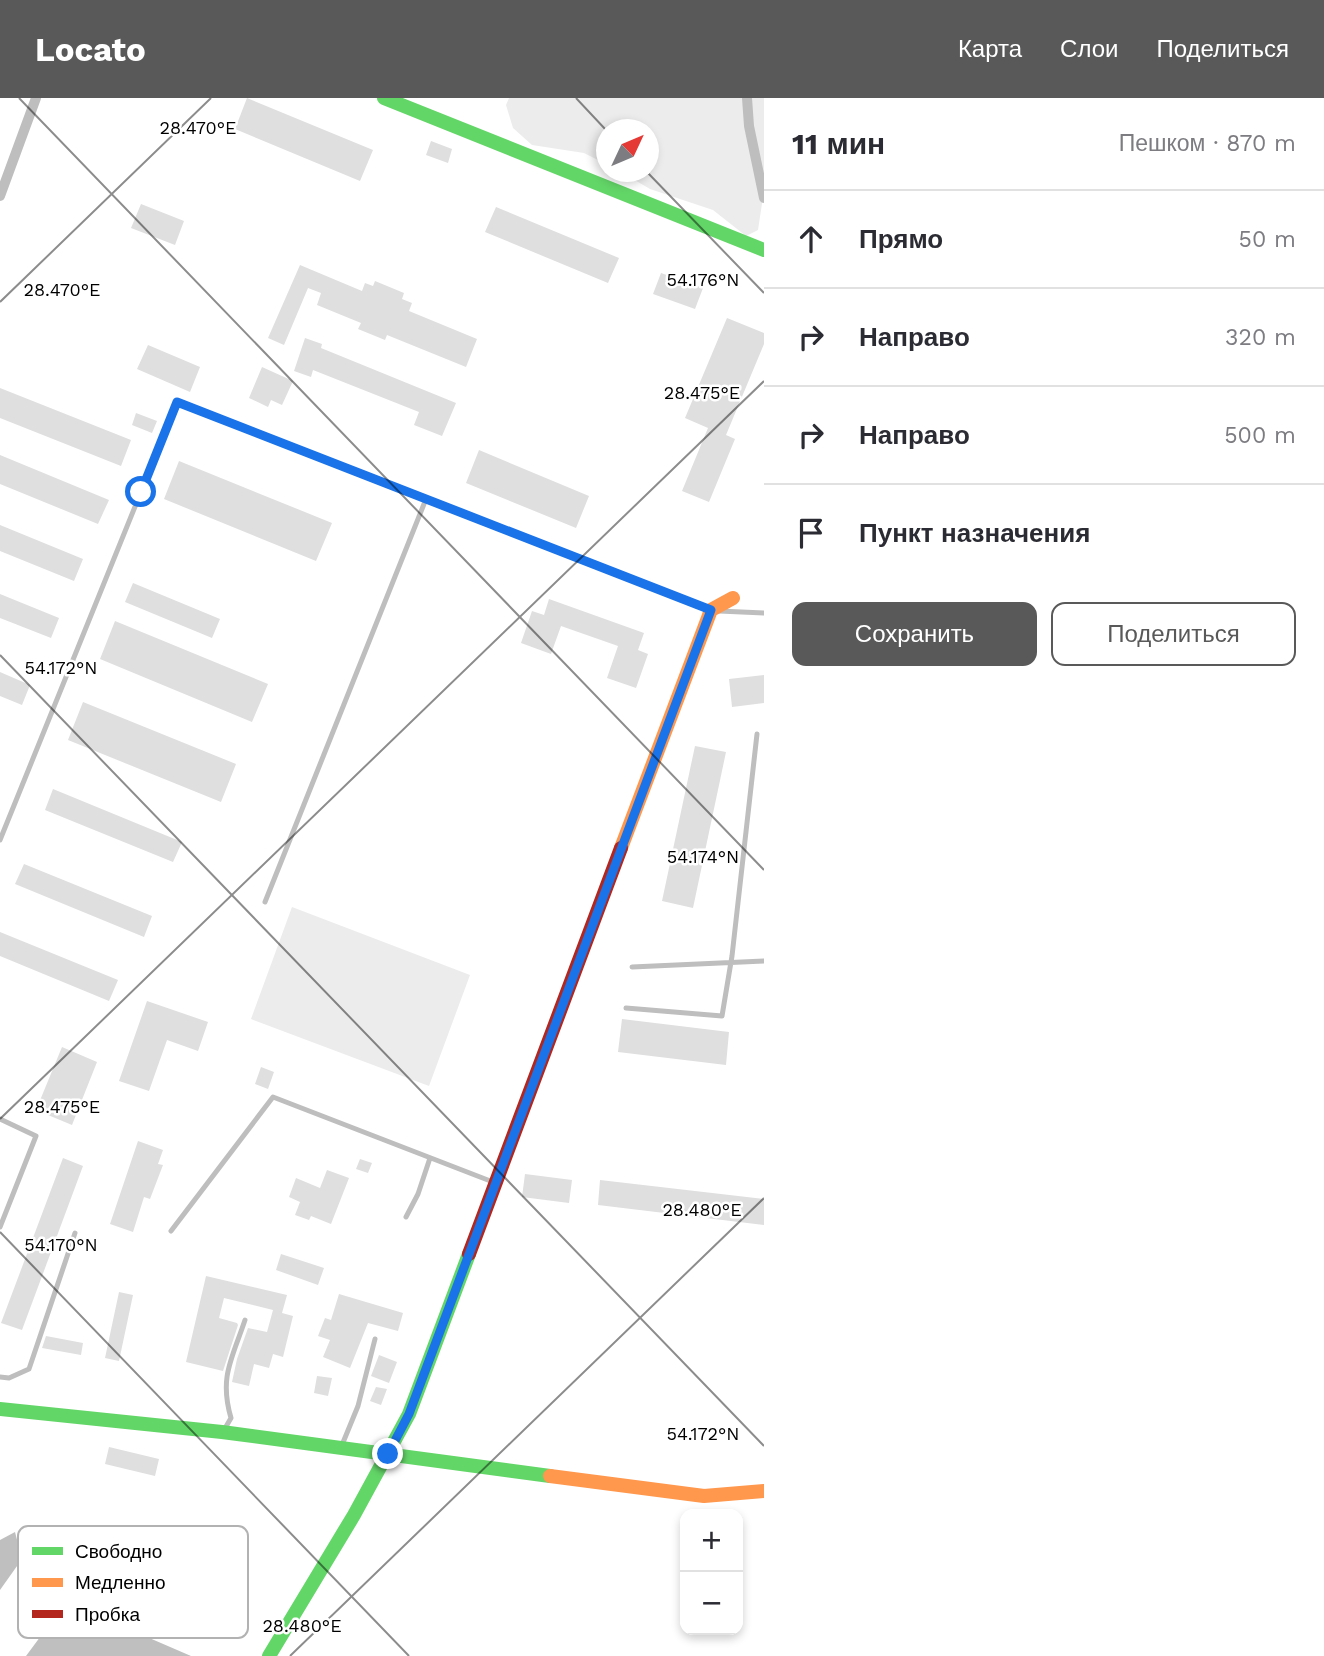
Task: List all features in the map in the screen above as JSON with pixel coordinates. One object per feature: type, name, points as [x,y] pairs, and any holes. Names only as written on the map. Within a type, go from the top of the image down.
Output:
[{"type":"street","points":[[0,196],[36,98]]},
{"type":"street","points":[[384,98],[764,250]]},
{"type":"street","points":[[747,98],[749,126],[764,198]]},
{"type":"street","points":[[269,1656],[354,1515],[409,1414],[711,610],[733,598]]},
{"type":"street","points":[[0,1409],[222,1432],[704,1496],[764,1491]]},
{"type":"lane","points":[[0,840],[177,402],[711,610],[764,612]]},
{"type":"lane","points":[[265,902],[426,499]]},
{"type":"lane","points":[[626,1008],[722,1016],[731,962],[757,734]]},
{"type":"lane","points":[[632,967],[764,961]]},
{"type":"lane","points":[[171,1231],[273,1097],[496,1183]]},
{"type":"lane","points":[[0,1119],[36,1136],[0,1227]]},
{"type":"lane","points":[[406,1217],[418,1194],[430,1158]]},
{"type":"lane","points":[[0,1377],[9,1378],[29,1369],[75,1233]]},
{"type":"lane","points":[[222,1432],[231,1418],[226,1401],[225,1381],[245,1320]]},
{"type":"lane","points":[[341,1448],[358,1406],[375,1339]]},
{"type":"shaded area","points":[[509,98],[764,98],[764,198],[758,230],[746,236],[713,210],[650,189],[638,182],[659,182],[659,119],[596,119],[596,159],[584,153],[532,145],[513,128],[506,105]]},
{"type":"shaded area","points":[[292,907],[470,975],[429,1086],[251,1019]]},
{"type":"shaded area","points":[[15,1532],[18,1565],[0,1590],[0,1540]]},
{"type":"shaded area","points":[[39,1638],[149,1638],[191,1656],[26,1656]]},
{"type":"building","points":[[247,98],[373,150],[360,181],[235,129]]},
{"type":"building","points":[[431,141],[452,149],[448,163],[426,155]]},
{"type":"building","points":[[141,204],[184,221],[175,245],[131,228]]},
{"type":"building","points":[[496,207],[619,258],[608,283],[485,232]]},
{"type":"building","points":[[300,265],[362,291],[365,283],[373,286],[375,281],[404,293],[402,299],[412,303],[409,311],[477,339],[466,367],[387,335],[385,340],[358,329],[361,323],[317,305],[321,293],[308,288],[284,345],[268,338]]},
{"type":"building","points":[[661,273],[703,288],[695,309],[653,294]]},
{"type":"building","points":[[727,318],[764,333],[764,344],[726,435],[735,439],[709,502],[682,491],[708,428],[685,418]]},
{"type":"building","points":[[305,338],[322,344],[321,348],[456,403],[442,436],[414,425],[419,412],[313,370],[311,377],[294,371]]},
{"type":"building","points":[[148,345],[200,367],[190,392],[137,369]]},
{"type":"building","points":[[262,367],[293,381],[282,405],[271,400],[268,407],[249,398]]},
{"type":"building","points":[[0,388],[131,440],[121,466],[0,418]]},
{"type":"building","points":[[136,413],[157,421],[152,433],[132,425]]},
{"type":"building","points":[[479,450],[589,496],[576,528],[466,483]]},
{"type":"building","points":[[0,455],[109,500],[98,524],[0,484]]},
{"type":"building","points":[[179,461],[332,523],[316,561],[164,499]]},
{"type":"building","points":[[0,525],[83,559],[74,581],[0,551]]},
{"type":"building","points":[[133,583],[220,619],[212,638],[125,602]]},
{"type":"building","points":[[0,594],[59,618],[51,638],[0,618]]},
{"type":"building","points":[[549,599],[644,633],[638,650],[648,654],[636,688],[607,678],[618,646],[561,626],[551,654],[521,643],[532,611],[544,615]]},
{"type":"building","points":[[115,621],[268,684],[252,722],[100,659]]},
{"type":"building","points":[[0,672],[30,685],[22,705],[0,696]]},
{"type":"building","points":[[764,675],[764,703],[732,707],[729,679]]},
{"type":"building","points":[[83,702],[236,764],[221,802],[68,740]]},
{"type":"building","points":[[695,746],[726,752],[693,908],[662,901]]},
{"type":"building","points":[[53,789],[182,842],[173,862],[45,810]]},
{"type":"building","points":[[24,864],[152,916],[144,937],[15,884]]},
{"type":"building","points":[[0,932],[118,980],[109,1001],[0,956]]},
{"type":"building","points":[[147,1001],[208,1022],[198,1051],[167,1040],[149,1091],[119,1081]]},
{"type":"building","points":[[622,1019],[729,1032],[726,1065],[618,1052]]},
{"type":"building","points":[[62,1047],[97,1062],[72,1125],[36,1110]]},
{"type":"building","points":[[261,1067],[274,1072],[268,1089],[255,1084]]},
{"type":"building","points":[[138,1141],[163,1150],[158,1164],[163,1165],[150,1199],[144,1197],[133,1232],[110,1224]]},
{"type":"building","points":[[63,1158],[83,1166],[22,1330],[1,1323]]},
{"type":"building","points":[[360,1159],[372,1163],[368,1173],[356,1169]]},
{"type":"building","points":[[327,1170],[349,1178],[331,1224],[311,1216],[309,1220],[295,1215],[300,1202],[289,1197],[296,1178],[320,1188]]},
{"type":"building","points":[[525,1174],[572,1180],[569,1203],[522,1197]]},
{"type":"building","points":[[600,1180],[764,1199],[764,1225],[598,1205]]},
{"type":"building","points":[[281,1254],[324,1268],[318,1285],[276,1270]]},
{"type":"building","points":[[206,1276],[287,1295],[282,1313],[293,1316],[283,1357],[273,1354],[269,1368],[254,1364],[249,1386],[232,1382],[237,1359],[248,1328],[267,1332],[273,1310],[224,1298],[219,1318],[238,1325],[223,1371],[186,1362]]},
{"type":"building","points":[[119,1292],[133,1295],[119,1361],[105,1358]]},
{"type":"building","points":[[339,1294],[403,1313],[398,1331],[368,1323],[350,1368],[323,1357],[330,1340],[318,1336],[325,1318],[331,1320]]},
{"type":"building","points":[[46,1336],[83,1343],[81,1355],[42,1348]]},
{"type":"building","points":[[379,1355],[397,1362],[389,1383],[371,1376]]},
{"type":"building","points":[[317,1376],[332,1378],[328,1396],[314,1393]]},
{"type":"building","points":[[376,1387],[387,1389],[381,1405],[370,1401]]},
{"type":"building","points":[[109,1447],[159,1459],[155,1476],[105,1464]]},
{"type":"traffic: fast","points":[[384,98],[764,250]]},
{"type":"traffic: fast","points":[[269,1656],[354,1515],[409,1414],[469,1254]]},
{"type":"traffic: fast","points":[[0,1409],[222,1432],[550,1476]]},
{"type":"traffic: slow","points":[[621,848],[711,610],[733,598]]},
{"type":"traffic: slow","points":[[550,1476],[704,1496],[764,1491]]},
{"type":"traffic: jam","points":[[469,1254],[621,848]]},
{"type":"route","points":[[141,492],[177,402],[711,610],[409,1414],[388,1454]]}]
